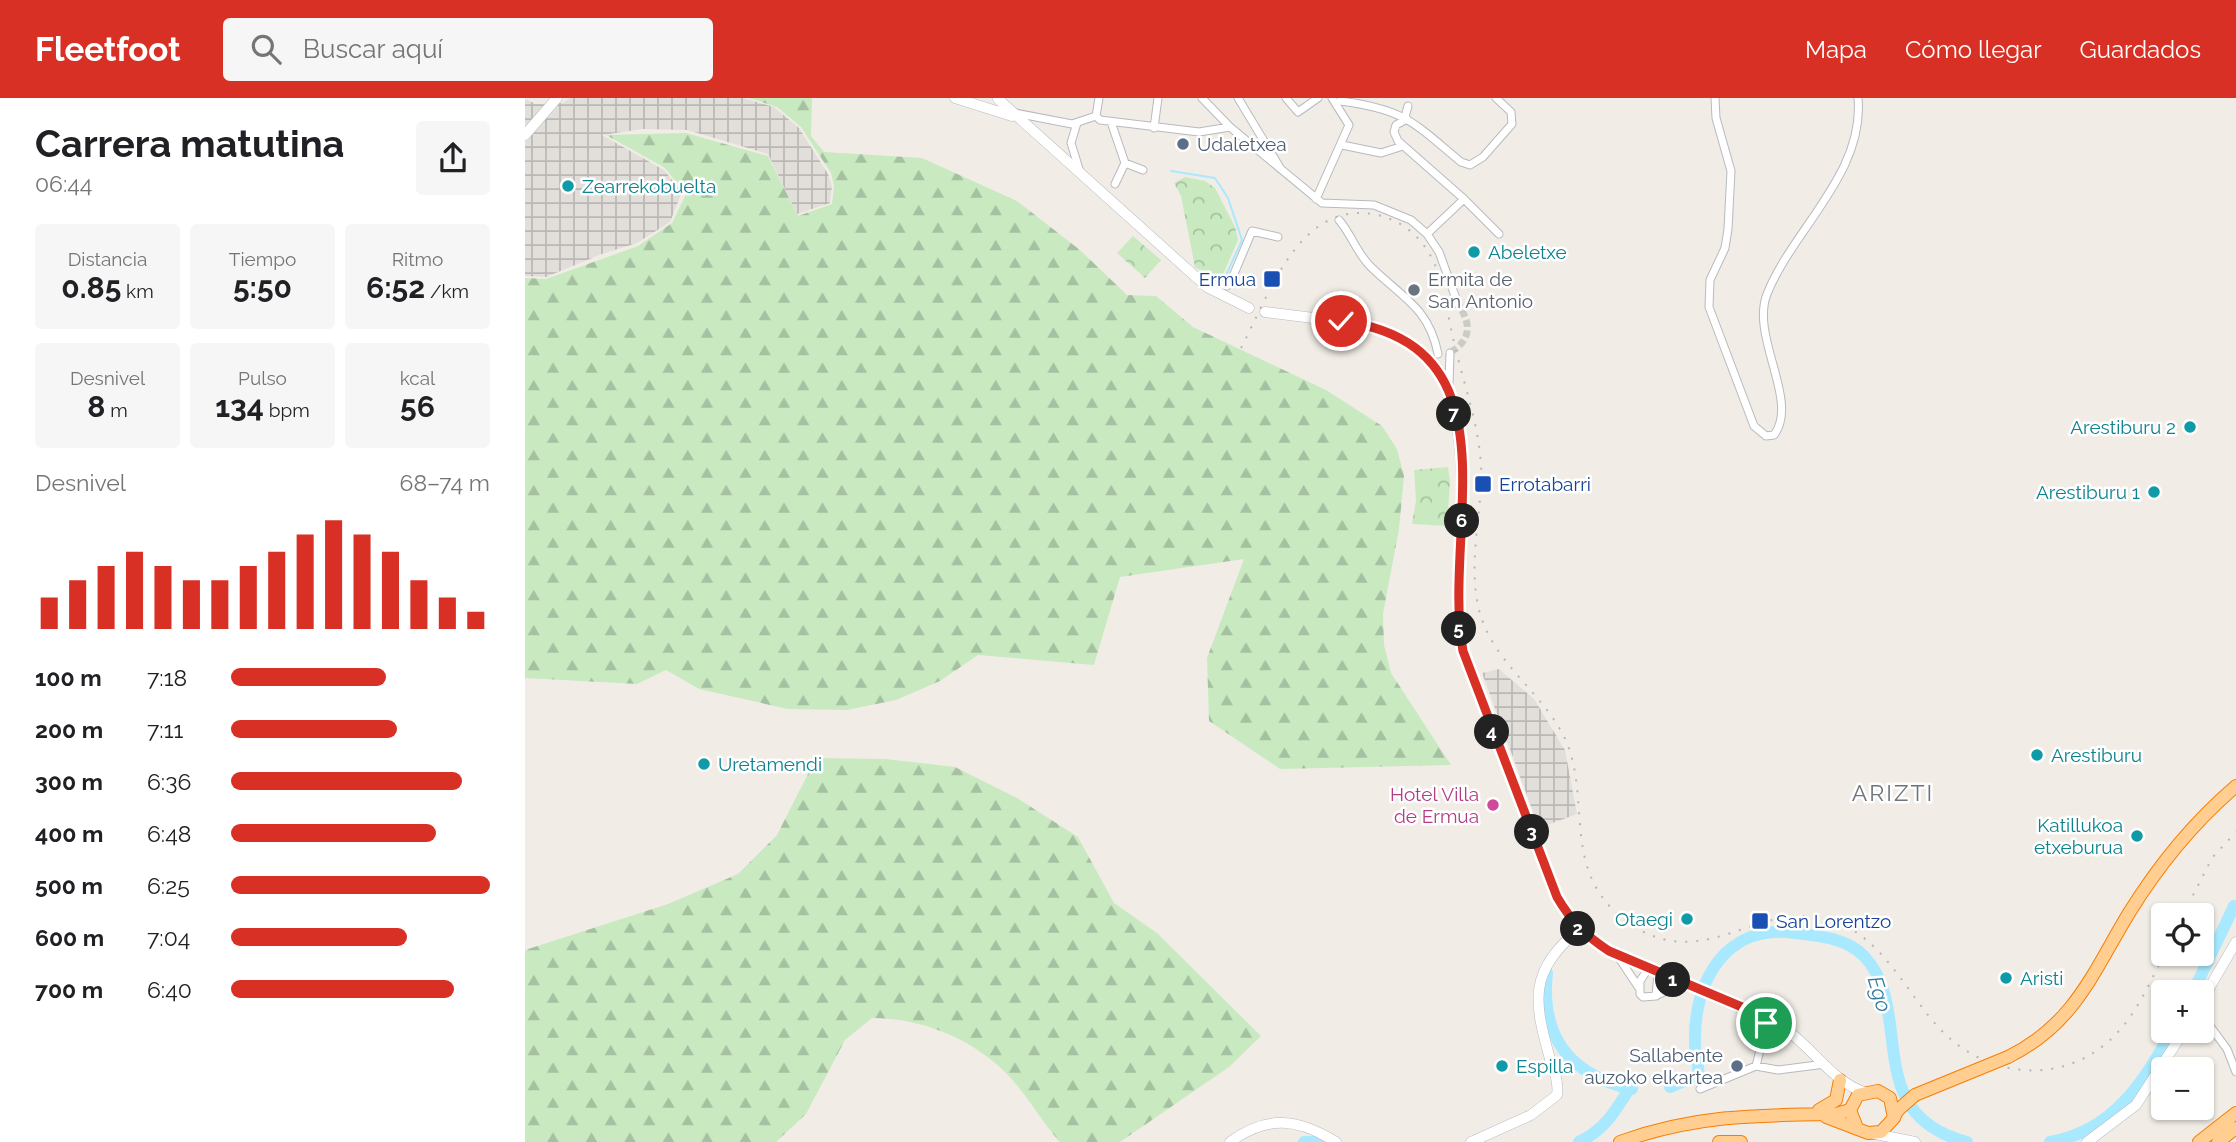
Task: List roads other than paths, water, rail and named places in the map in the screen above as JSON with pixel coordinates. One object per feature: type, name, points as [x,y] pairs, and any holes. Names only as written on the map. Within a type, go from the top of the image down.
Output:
[{"type":"highway","points":[[1621,1142],[1680,1123],[1713,1118],[1819,1114],[1851,1108],[1864,1091],[1907,1098],[2008,1057],[2043,1037],[2067,1014],[2161,867],[2186,835],[2236,786]]},
{"type":"highway","points":[[1798,1114],[1832,1106],[1839,1094],[1840,1079]]},
{"type":"highway","points":[[1884,1094],[1893,1104],[1892,1121]]},
{"type":"highway","points":[[1819,1114],[1875,1134],[1892,1121],[1907,1098]]},
{"type":"highway","points":[[1851,1108],[1857,1128]]},
{"type":"highway","points":[[2217,1138],[2236,1113]]},
{"type":"highway","points":[[2199,1142],[2217,1138],[2236,1128]]},
{"type":"highway","points":[[1719,1142],[1741,1142]]},
{"type":"street","points":[[525,135],[557,98]]},
{"type":"street","points":[[955,98],[978,102],[1022,121]]},
{"type":"street","points":[[1096,116],[1099,98]]},
{"type":"street","points":[[1154,128],[1158,98]]},
{"type":"street","points":[[1202,98],[1230,127],[1317,199],[1334,205],[1385,208],[1411,220],[1427,234],[1442,260],[1458,304]]},
{"type":"street","points":[[1238,98],[1279,166]]},
{"type":"street","points":[[1286,98],[1298,112],[1318,98]]},
{"type":"street","points":[[1317,199],[1349,125],[1337,99],[1382,108],[1406,118],[1419,125],[1461,162],[1473,164],[1511,124],[1511,112],[1496,98]]},
{"type":"street","points":[[1715,98],[1716,118],[1731,171],[1725,248],[1710,280],[1709,307],[1754,426],[1759,433],[1771,436],[1779,428],[1782,409],[1766,337],[1764,306],[1775,279],[1843,167],[1858,126],[1858,98]]},
{"type":"street","points":[[990,109],[998,99],[1084,179],[1212,290],[1249,309]]},
{"type":"street","points":[[1406,118],[1408,106]]},
{"type":"street","points":[[1013,113],[1077,123],[1096,116]]},
{"type":"street","points":[[1096,116],[1097,119],[1111,122],[1199,132],[1230,127]]},
{"type":"street","points":[[1406,118],[1400,121],[1395,130],[1396,139],[1499,234]]},
{"type":"street","points":[[1111,122],[1125,163],[1115,184]]},
{"type":"street","points":[[1077,123],[1071,143],[1084,179]]},
{"type":"street","points":[[1342,145],[1381,153],[1403,146]]},
{"type":"street","points":[[1125,163],[1143,170]]},
{"type":"street","points":[[1427,234],[1459,207],[1464,199]]},
{"type":"street","points":[[1339,220],[1369,265],[1424,314],[1432,330],[1438,354]]},
{"type":"street","points":[[1212,290],[1217,284],[1227,286],[1231,281],[1252,232],[1278,237]]},
{"type":"street","points":[[1265,312],[1370,325],[1404,339],[1436,359],[1450,354]]},
{"type":"street","points":[[1423,352],[1450,354]]},
{"type":"street","points":[[1423,352],[1445,380],[1450,394]]},
{"type":"street","points":[[1450,354],[1450,394],[1463,475],[1458,614],[1463,651],[1557,897],[1579,929],[1616,955],[1768,1018],[1794,1034],[1840,1079],[1864,1091]]},
{"type":"street","points":[[1471,1142],[1531,1115],[1557,1095],[1557,1080],[1539,1018],[1539,980],[1547,962],[1579,929]]},
{"type":"street","points":[[2214,981],[2234,948]]},
{"type":"street","points":[[1616,955],[1643,998],[1656,996],[1683,984]]},
{"type":"street","points":[[1639,988],[1653,971]]},
{"type":"street","points":[[1653,971],[1656,996]]},
{"type":"street","points":[[1756,1066],[1768,1018]]},
{"type":"street","points":[[2214,1032],[2227,1049],[2236,1072]]},
{"type":"street","points":[[2087,1142],[2136,1105],[2176,1043]]},
{"type":"street","points":[[1700,1089],[1756,1066],[1778,1070],[1825,1064]]},
{"type":"street","points":[[1840,1079],[1851,1108]]},
{"type":"street","points":[[1892,1121],[1903,1138]]},
{"type":"street","points":[[1230,1142],[1251,1130],[1292,1122],[1309,1125],[1336,1142]]},
{"type":"street","points":[[1875,1134],[1915,1142]]},
{"type":"waterway","points":[[1171,171],[1215,178],[1228,198],[1242,240],[1223,282]]},
{"type":"waterway","name":"Ego","points":[[2199,980],[2234,906]]},
{"type":"waterway","name":"Ego","points":[[1670,1087],[1698,1075],[1696,1021],[1700,999],[1718,961],[1733,947],[1750,937],[1771,932],[1823,937],[1857,950],[1879,979],[1887,1004],[1901,1085],[1913,1109],[1934,1128],[1967,1142]]},
{"type":"waterway","name":"Ego","points":[[1547,973],[1548,1016],[1563,1049],[1591,1074],[1632,1089]]},
{"type":"waterway","name":"Ego","points":[[2050,1142],[2072,1136],[2109,1116],[2137,1086],[2165,1043]]},
{"type":"waterway","points":[[1579,1142],[1602,1126],[1629,1089]]},
{"type":"waterway","points":[[1304,1142],[1320,1142]]},
{"type":"tunnel","points":[[1451,352],[1463,342],[1467,330],[1458,304]]},
{"type":"railway","points":[[1241,348],[1276,278],[1291,255],[1308,235],[1327,221],[1351,214],[1378,215],[1404,226],[1425,247],[1440,280],[1474,417],[1479,448],[1481,481],[1475,588],[1484,625],[1493,643],[1545,708],[1567,743],[1573,761],[1581,836],[1589,872],[1605,901],[1632,925],[1663,939],[1687,942],[1709,939],[1776,919],[1799,916],[1823,918],[1843,925],[1876,949],[1941,1030],[1961,1047],[1982,1059],[2006,1067],[2029,1070],[2053,1069],[2077,1062],[2098,1050],[2118,1032],[2132,1014],[2158,966]]},
{"type":"railway","points":[[2189,903],[2212,858],[2236,832]]},
{"type":"place","name":"Udaletxea","points":[[1183,144]]},
{"type":"place","name":"Zearrekobuelta","points":[[568,186]]},
{"type":"place","name":"Abeletxe","points":[[1474,252]]},
{"type":"place","name":"Ermua","points":[[1272,279]]},
{"type":"place","name":"Ermita de San Antonio","points":[[1414,290]]},
{"type":"place","name":"Arestiburu 2","points":[[2190,427]]},
{"type":"place","name":"Errotabarri","points":[[1483,484]]},
{"type":"place","name":"Arestiburu 1","points":[[2154,492]]},
{"type":"place","name":"Arestiburu","points":[[2037,755]]},
{"type":"place","name":"Uretamendi","points":[[704,764]]},
{"type":"place","name":"Hotel Villa de Ermua","points":[[1493,805]]},
{"type":"place","name":"Katillukoa etxeburua","points":[[2137,836]]},
{"type":"place","name":"Otaegi","points":[[1687,919]]},
{"type":"place","name":"San Lorentzo","points":[[1760,921]]},
{"type":"place","name":"Aristi","points":[[2006,978]]},
{"type":"place","name":"Espilla","points":[[1502,1066]]},
{"type":"place","name":"Sallabente auzoko elkartea","points":[[1737,1066]]},
{"type":"district","name":"ARIZTI","points":[[1893,792]]}]
